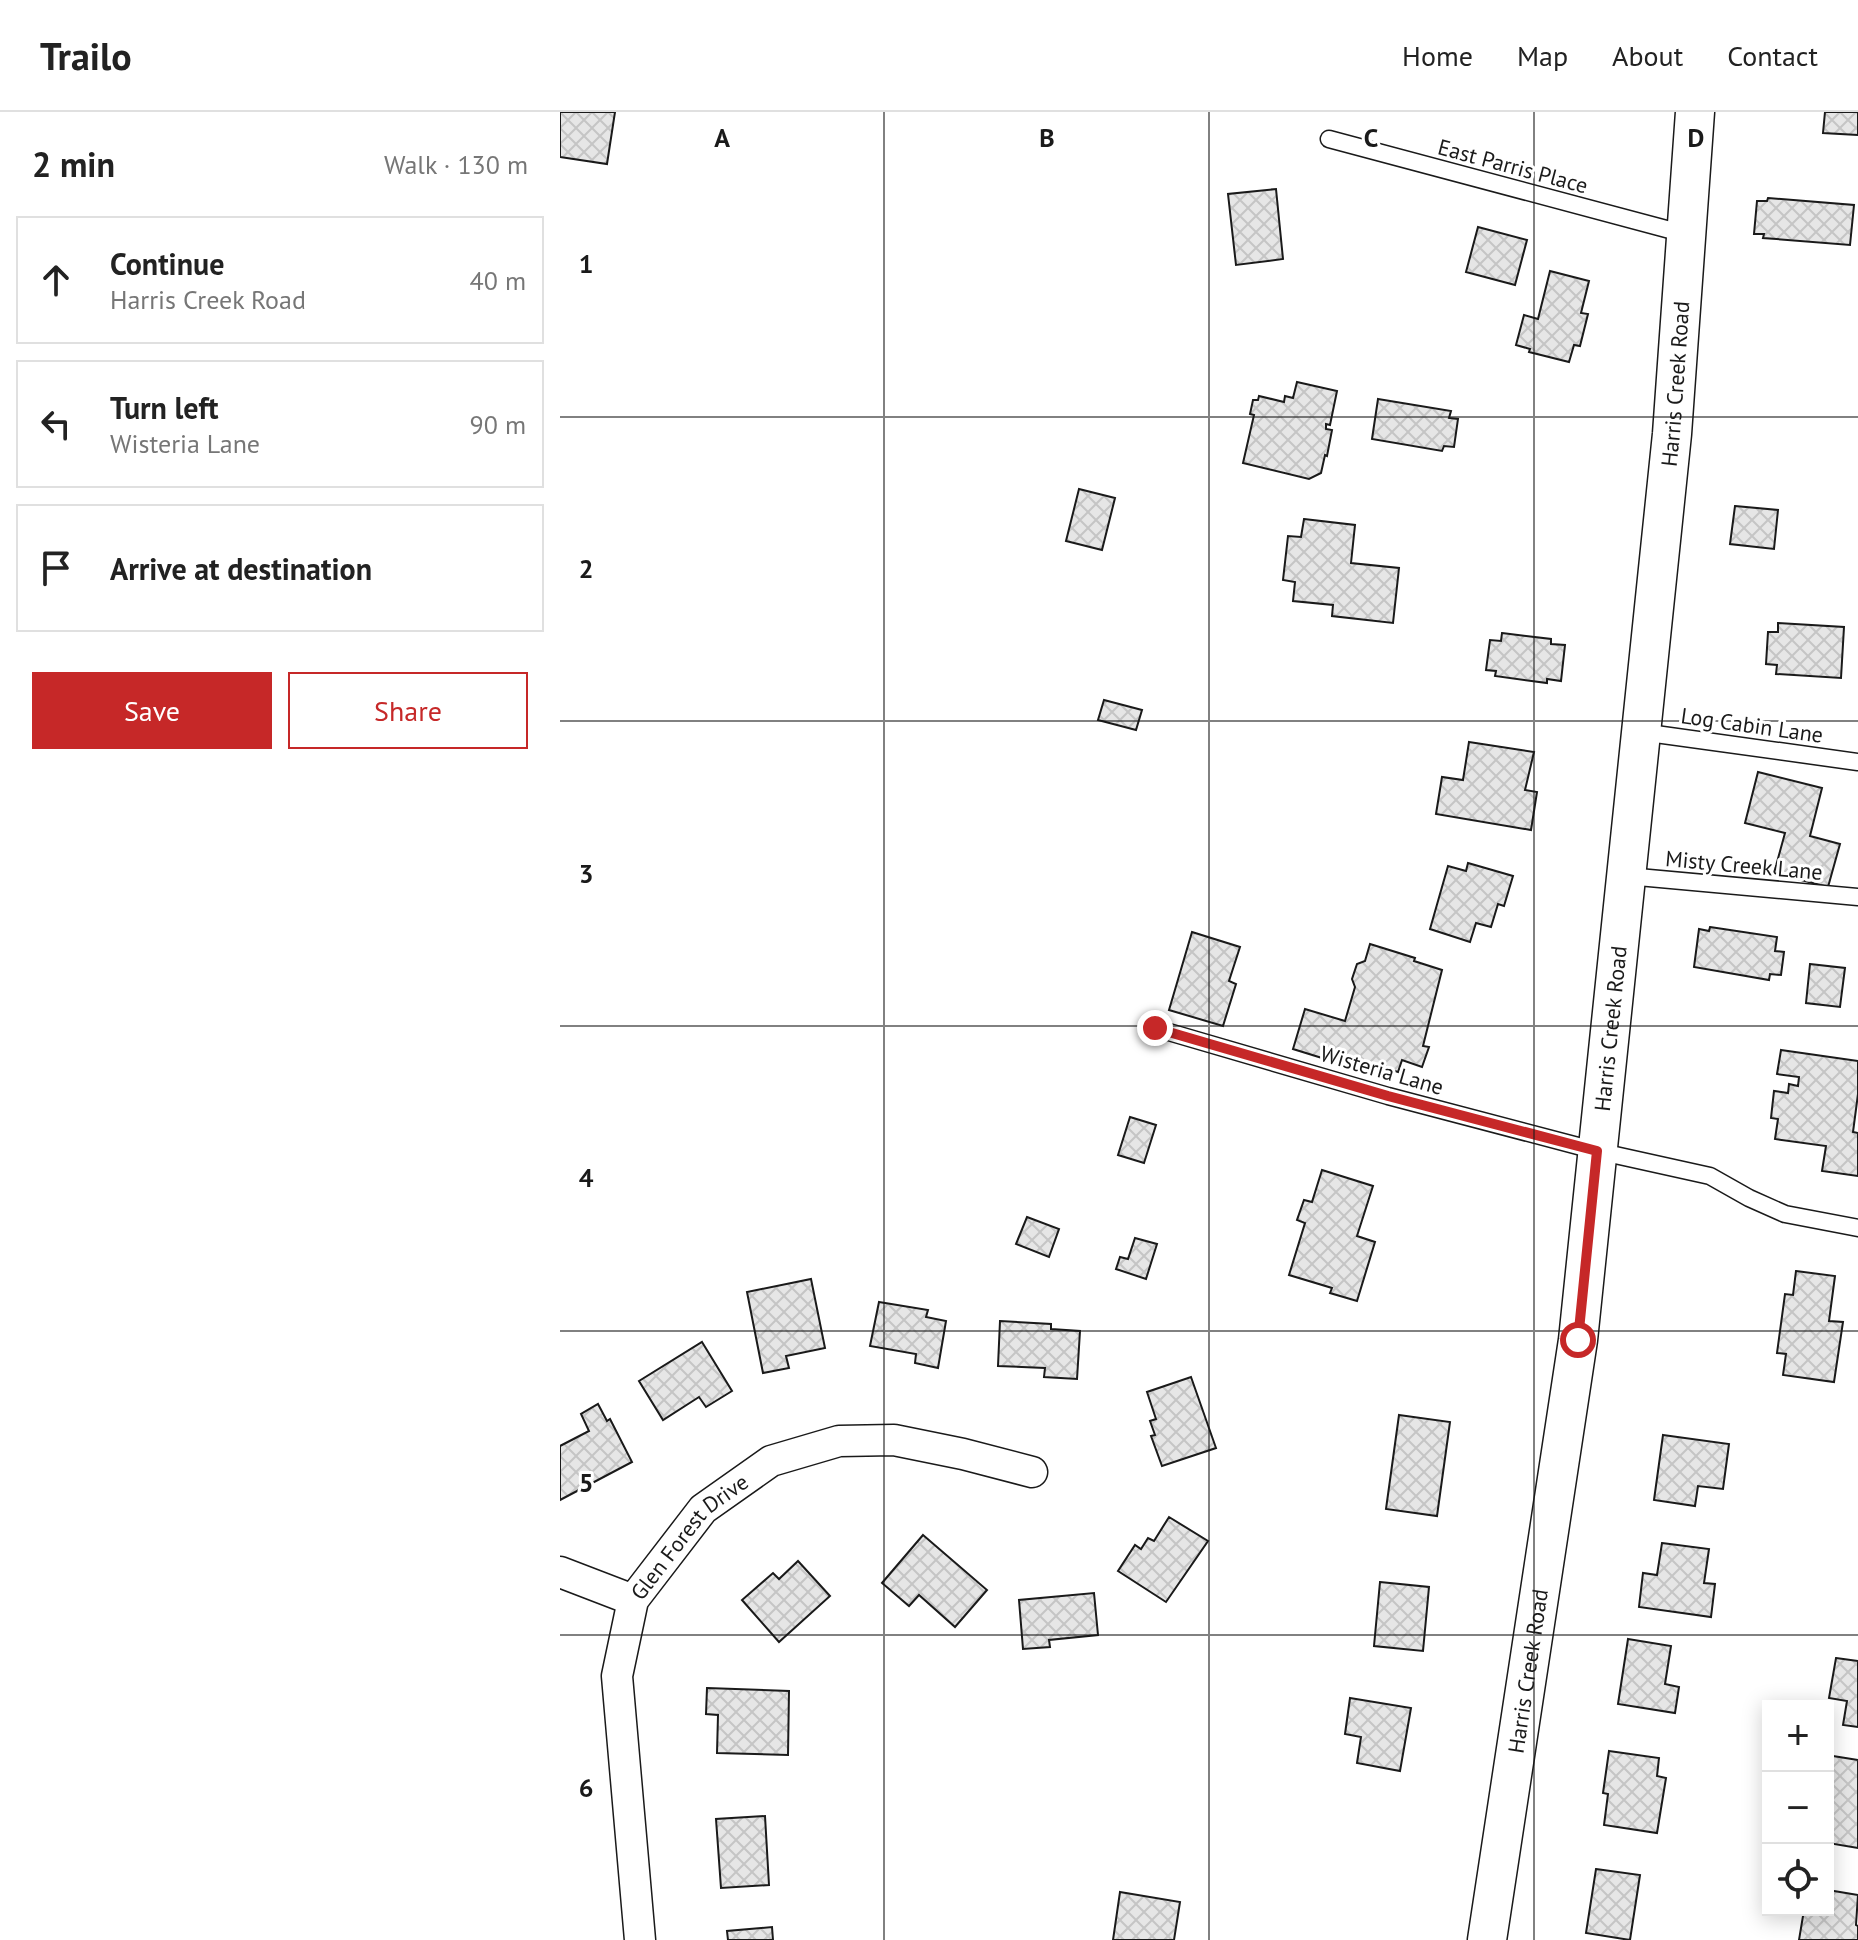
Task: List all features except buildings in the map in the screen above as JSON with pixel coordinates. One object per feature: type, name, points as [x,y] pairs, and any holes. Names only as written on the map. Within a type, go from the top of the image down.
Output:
[{"type":"street","name":"Harris Creek Road","points":[[1487,1940],[1578,1340],[1672,434],[1695,112]]},
{"type":"street","name":"Glen Forest Drive","points":[[640,1940],[617,1676],[633,1600],[703,1509],[771,1461],[839,1441],[894,1440],[1032,1472]]},
{"type":"street","points":[[560,1572],[633,1600]]},
{"type":"lane","name":"East Parris Place","points":[[1329,139],[1685,234]]},
{"type":"lane","name":"Log Cabin Lane","points":[[1641,732],[1858,762]]},
{"type":"lane","name":"Misty Creek Lane","points":[[1625,876],[1858,897]]},
{"type":"lane","name":"Wisteria Lane","points":[[1155,1028],[1388,1096],[1597,1151],[1710,1176],[1785,1214],[1858,1228]]},
{"type":"route","points":[[1155,1028],[1388,1096],[1597,1151],[1578,1340]]}]
